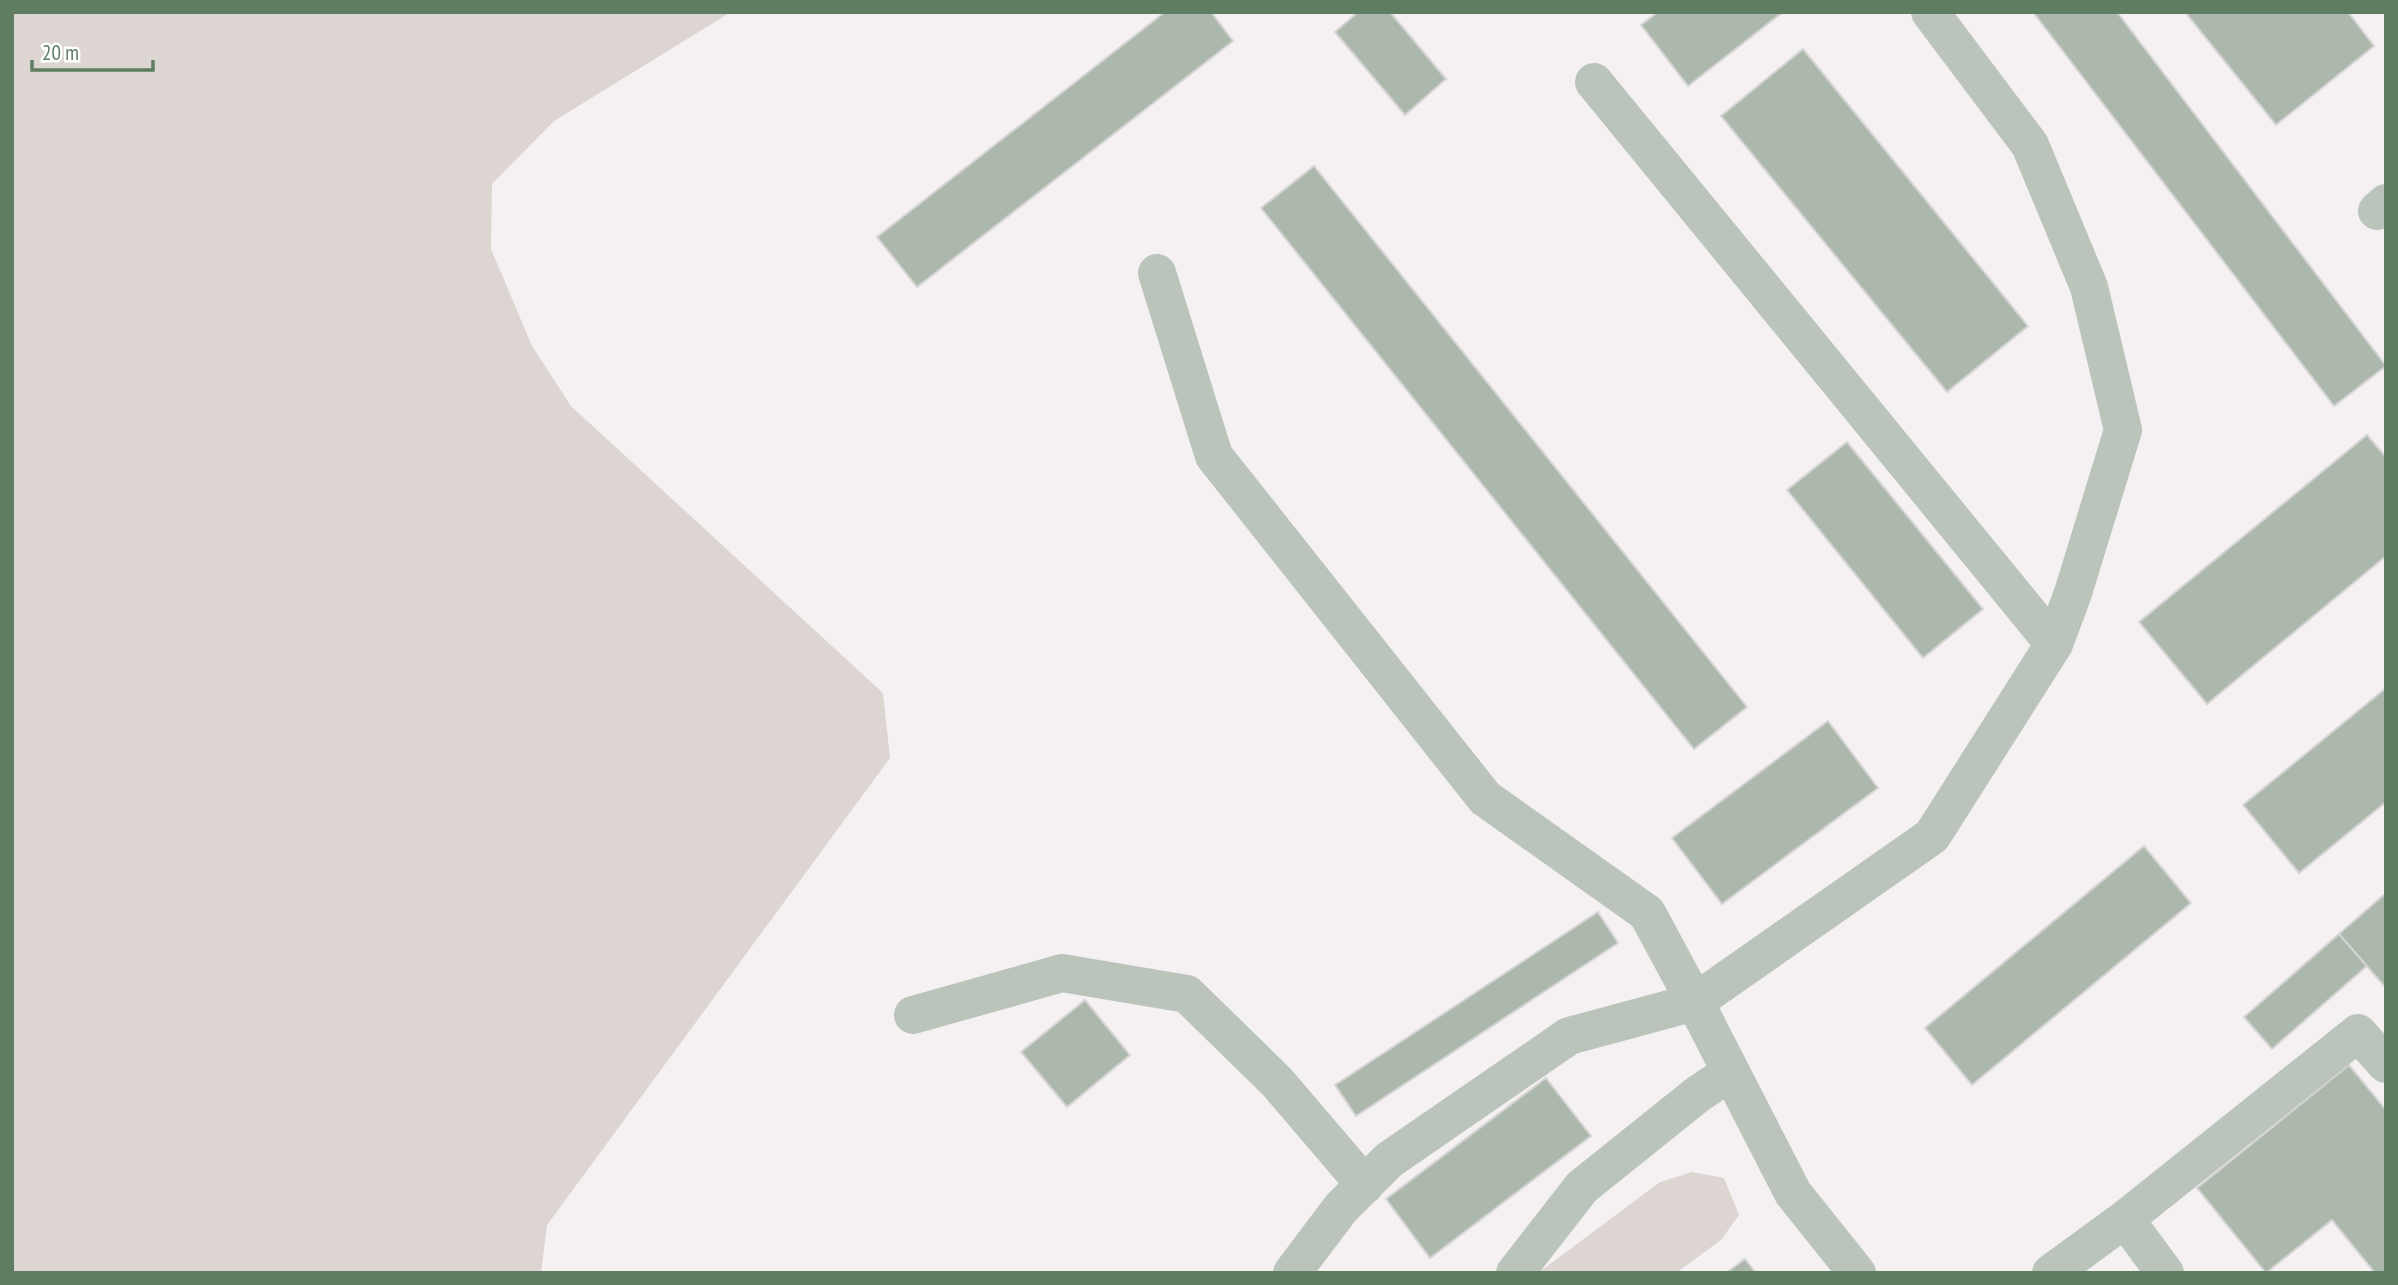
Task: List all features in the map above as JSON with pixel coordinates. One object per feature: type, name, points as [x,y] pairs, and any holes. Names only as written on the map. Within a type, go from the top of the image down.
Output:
[{"type":"lane","points":[[1292,1273],[1341,1208],[1389,1160],[1569,1036],[1695,1002],[1932,836],[2054,644],[2073,593],[2123,430],[2089,287],[2030,145],[1930,12]]},
{"type":"lane","points":[[1594,82],[2054,644]]},
{"type":"lane","points":[[1157,273],[1214,456],[1485,798],[1647,913],[1793,1193],[1857,1273]]},
{"type":"lane","points":[[913,1015],[1062,973],[1187,994],[1277,1082],[1365,1185]]},
{"type":"lane","points":[[2051,1273],[2125,1219],[2358,1033],[2386,1064]]},
{"type":"lane","points":[[1515,1273],[1582,1187],[1698,1094],[1731,1072]]},
{"type":"lane","points":[[2125,1219],[2165,1273]]},
{"type":"shaded area","points":[[12,12],[731,12],[554,121],[492,184],[491,249],[532,346],[571,406],[883,693],[890,758],[547,1225],[541,1273],[12,1273]]},
{"type":"shaded area","points":[[1692,1172],[1724,1178],[1739,1215],[1721,1240],[1676,1273],[1538,1273],[1660,1182]]},
{"type":"building","points":[[1165,12],[1211,12],[1233,41],[917,287],[877,237]]},
{"type":"building","points":[[1358,12],[1390,12],[1446,79],[1405,115],[1335,32]]},
{"type":"building","points":[[1658,12],[1783,12],[1688,86],[1641,25]]},
{"type":"building","points":[[2033,12],[2117,12],[2386,366],[2334,406]]},
{"type":"building","points":[[2185,12],[2348,12],[2374,46],[2276,125]]},
{"type":"building","points":[[1803,49],[2028,326],[1947,392],[1721,116]]},
{"type":"building","points":[[1314,166],[1747,707],[1694,749],[1261,208]]},
{"type":"building","points":[[2367,435],[2386,457],[2386,556],[2207,704],[2139,622]]},
{"type":"building","points":[[1847,442],[1983,609],[1923,658],[1787,490]]},
{"type":"building","points":[[2386,688],[2386,802],[2299,873],[2243,805]]},
{"type":"building","points":[[1828,721],[1878,788],[1722,904],[1672,838]]},
{"type":"building","points":[[2144,846],[2191,903],[1972,1085],[1925,1028]]},
{"type":"building","points":[[2386,893],[2386,988],[2339,934]]},
{"type":"building","points":[[1598,912],[1618,943],[1356,1116],[1335,1085]]},
{"type":"building","points":[[2339,934],[2367,966],[2272,1049],[2244,1017]]},
{"type":"building","points":[[1085,1000],[1130,1055],[1067,1107],[1021,1052]]},
{"type":"building","points":[[2349,1065],[2386,1110],[2386,1273],[2375,1273],[2332,1220],[2266,1273],[2197,1188]]},
{"type":"building","points":[[1546,1078],[1591,1136],[1430,1258],[1386,1199]]},
{"type":"building","points":[[1745,1259],[1756,1273],[1726,1273]]}]
